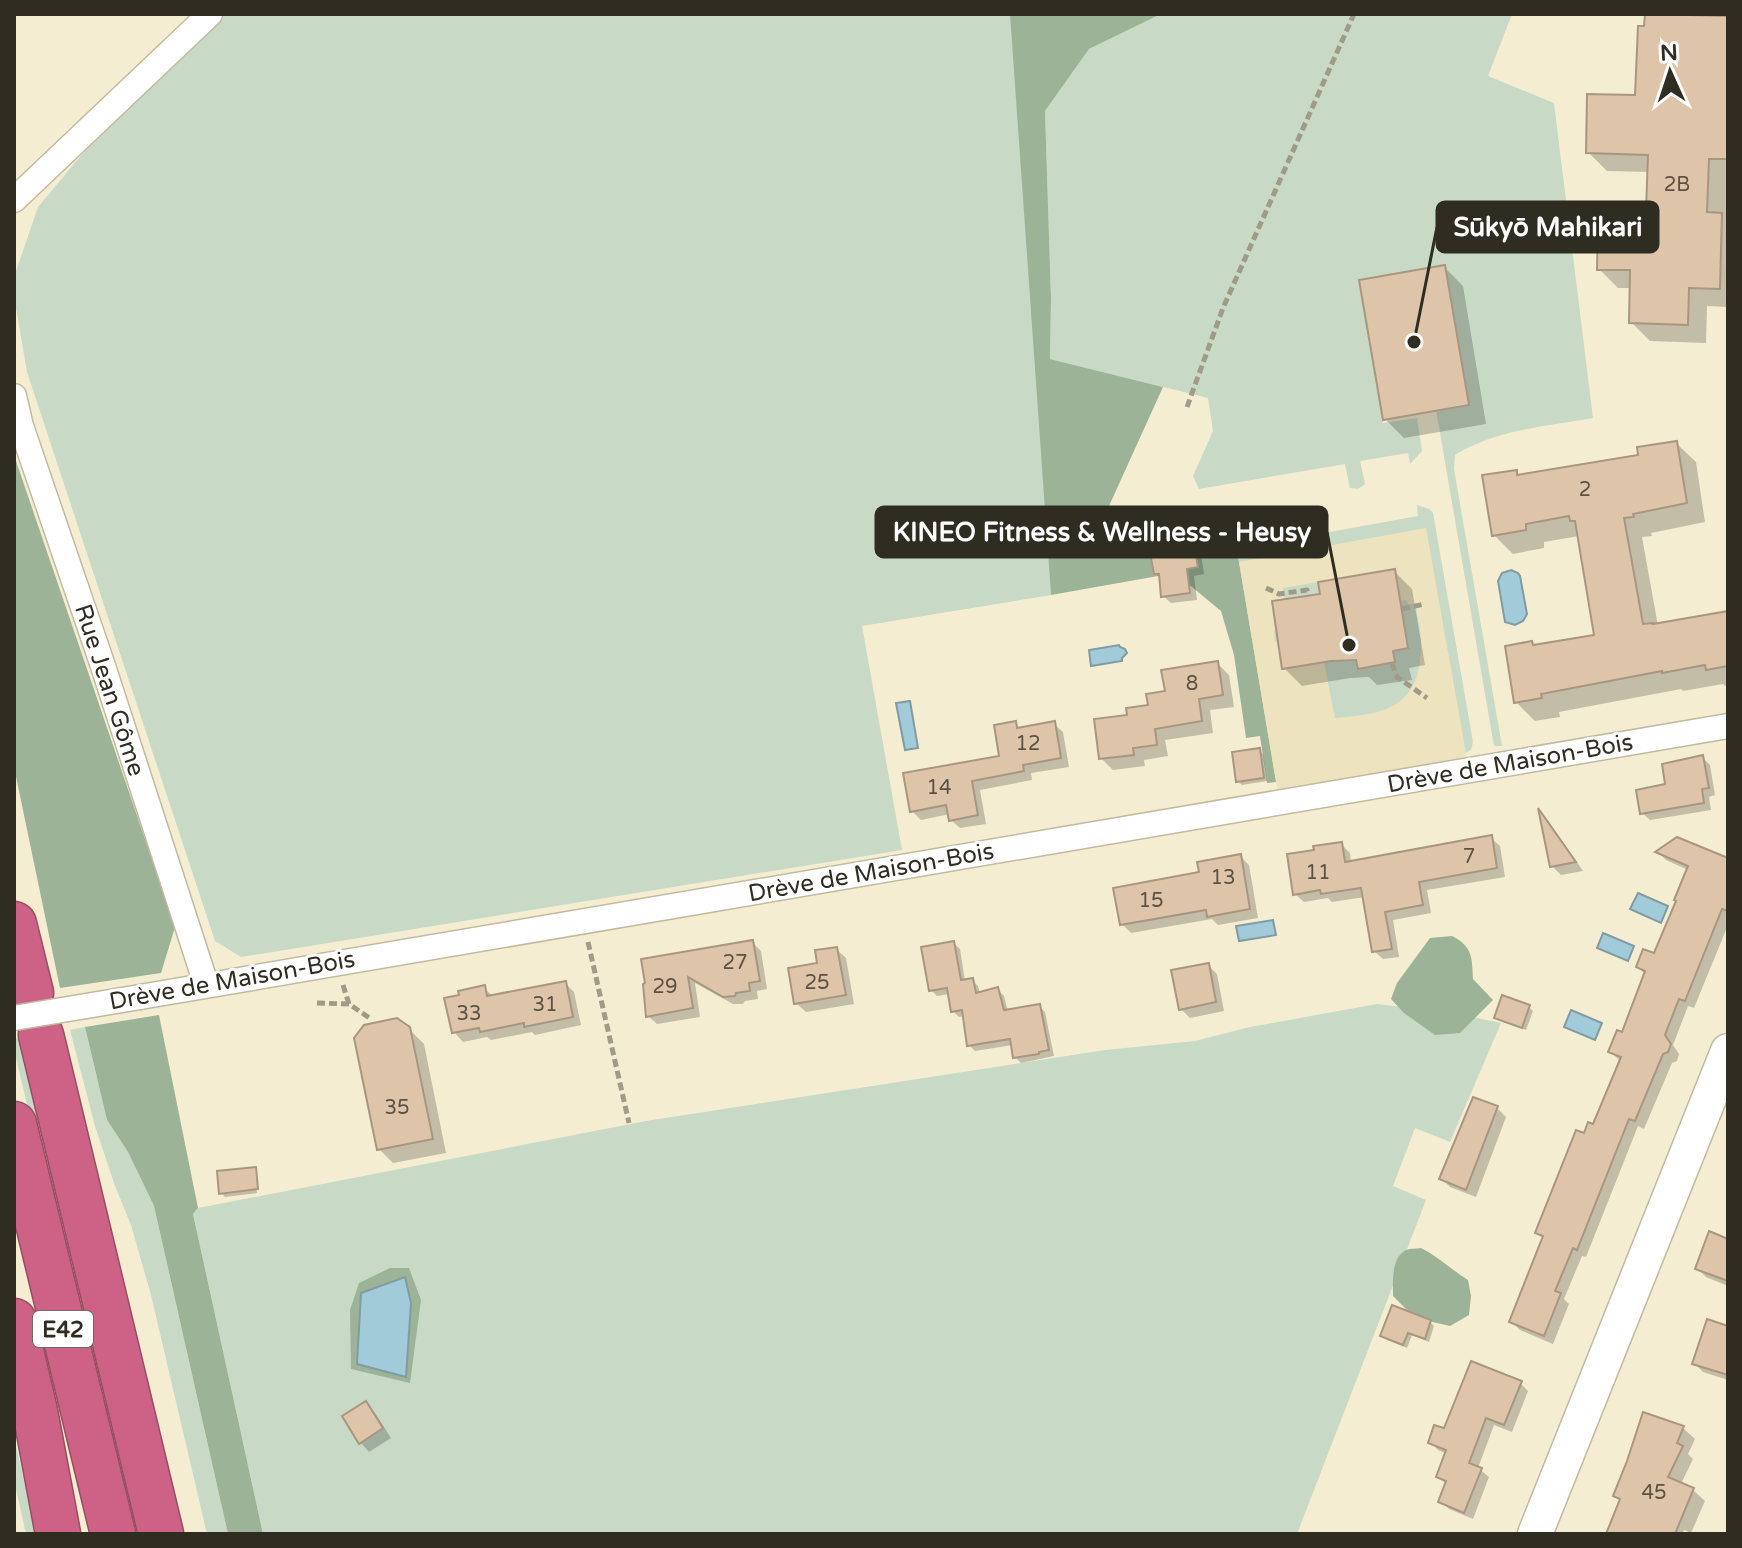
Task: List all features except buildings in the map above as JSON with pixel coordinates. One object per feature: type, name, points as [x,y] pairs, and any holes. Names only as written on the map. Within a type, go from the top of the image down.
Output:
[{"type":"highway","name":"E42","points":[[14,924],[28,1015],[79,1194],[161,1534]]},
{"type":"highway","name":"E42","points":[[14,1124],[113,1534]]},
{"type":"highway","points":[[79,1194],[132,1324],[182,1534]]},
{"type":"highway","points":[[14,1321],[58,1534]]},
{"type":"main road","points":[[1535,1534],[1728,1051]]},
{"type":"street","points":[[14,200],[210,14]]},
{"type":"street","name":"Rue Jean Gôme","points":[[14,396],[21,426],[206,984]]},
{"type":"street","name":"Drève de Maison-Bois","points":[[28,1015],[1728,726]]},
{"type":"path","points":[[1187,407],[1223,308],[1354,14]]},
{"type":"path","points":[[1266,588],[1279,594],[1307,590],[1308,596]]},
{"type":"path","points":[[1402,609],[1424,604]]},
{"type":"path","points":[[1392,663],[1397,677],[1427,698]]},
{"type":"path","points":[[583,921],[629,1123]]},
{"type":"path","points":[[317,1003],[349,1004],[371,1019]]},
{"type":"green space","points":[[226,14],[1013,14],[1051,595],[862,626],[902,850],[241,957],[215,941],[27,372],[14,296],[14,277],[38,207],[105,127]]},
{"type":"green space","points":[[1010,14],[1161,14],[1089,49],[1045,111],[1050,359],[1163,387],[1109,506],[1107,522],[1127,532],[1180,523],[1184,547],[1194,546],[1196,556],[1235,549],[1276,782],[1267,783],[1260,736],[1246,738],[1234,655],[1221,611],[1175,573],[1051,595]]},
{"type":"green space","points":[[1161,14],[1512,14],[1488,76],[1554,103],[1593,418],[1504,434],[1455,455],[1454,469],[1502,746],[1494,746],[1436,410],[1445,265],[1359,280],[1383,423],[1417,418],[1422,451],[1410,464],[1408,453],[1360,461],[1365,484],[1358,489],[1350,488],[1345,464],[1199,489],[1193,476],[1213,431],[1208,398],[1050,359],[1045,111],[1089,49]]},
{"type":"green space","points":[[14,455],[175,927],[161,973],[60,988],[14,767]]},
{"type":"green space","points":[[1417,505],[1433,513],[1473,742],[1471,750],[1277,785],[1235,549],[1418,516]]},
{"type":"green space","points":[[1452,936],[1468,949],[1473,979],[1493,1000],[1460,1033],[1435,1035],[1404,1013],[1391,999],[1397,983],[1430,938]]},
{"type":"green space","points":[[1377,1004],[1453,1013],[1501,1023],[1450,1142],[1415,1128],[1393,1186],[1426,1200],[1297,1534],[263,1534],[193,1214],[198,1208],[646,1121],[1105,1050],[1195,1041],[1250,1027]]},
{"type":"green space","points":[[159,1015],[198,1208],[193,1214],[263,1534],[228,1534],[154,1206],[128,1152],[107,1120],[85,1027]]},
{"type":"green space","points":[[85,1027],[107,1120],[128,1152],[154,1206],[228,1534],[207,1534],[151,1295],[131,1225],[95,1126],[70,1030]]},
{"type":"green space","points":[[22,1038],[141,1534],[130,1534],[14,1050],[14,1039]]},
{"type":"green space","points":[[1421,1248],[1468,1280],[1471,1296],[1469,1315],[1450,1326],[1415,1318],[1393,1296],[1398,1259],[1406,1250]]},
{"type":"green space","points":[[390,1268],[409,1268],[421,1300],[410,1383],[351,1369],[350,1310],[359,1283]]},
{"type":"green space","points":[[14,1438],[37,1534],[26,1534],[14,1480]]},
{"type":"sand","points":[[1426,528],[1467,759],[1278,792],[1239,562]],"holes":[[[1395,569],[1400,601],[1416,604],[1421,648],[1414,684],[1396,704],[1369,714],[1335,718],[1324,662],[1282,669],[1278,642],[1275,642],[1272,602],[1284,599],[1283,588]]]},
{"type":"water","points":[[1511,570],[1520,576],[1527,614],[1523,621],[1515,625],[1505,622],[1498,581],[1502,573]]},
{"type":"water","points":[[1119,645],[1127,653],[1122,661],[1091,666],[1089,650]]},
{"type":"water","points":[[910,701],[918,748],[905,750],[896,703]]},
{"type":"water","points":[[1638,893],[1668,906],[1661,923],[1630,909]]},
{"type":"water","points":[[1273,920],[1276,935],[1239,941],[1236,926]]},
{"type":"water","points":[[1603,933],[1634,946],[1628,961],[1597,948]]},
{"type":"water","points":[[1571,1010],[1602,1023],[1595,1040],[1564,1027]]},
{"type":"water","points":[[405,1277],[411,1303],[406,1377],[357,1364],[361,1293]]},
{"type":"place","name":"Sūkyō Mahikari","points":[[1414,342]]},
{"type":"place","name":"KINEO Fitness & Wellness - Heusy","points":[[1349,645]]}]
